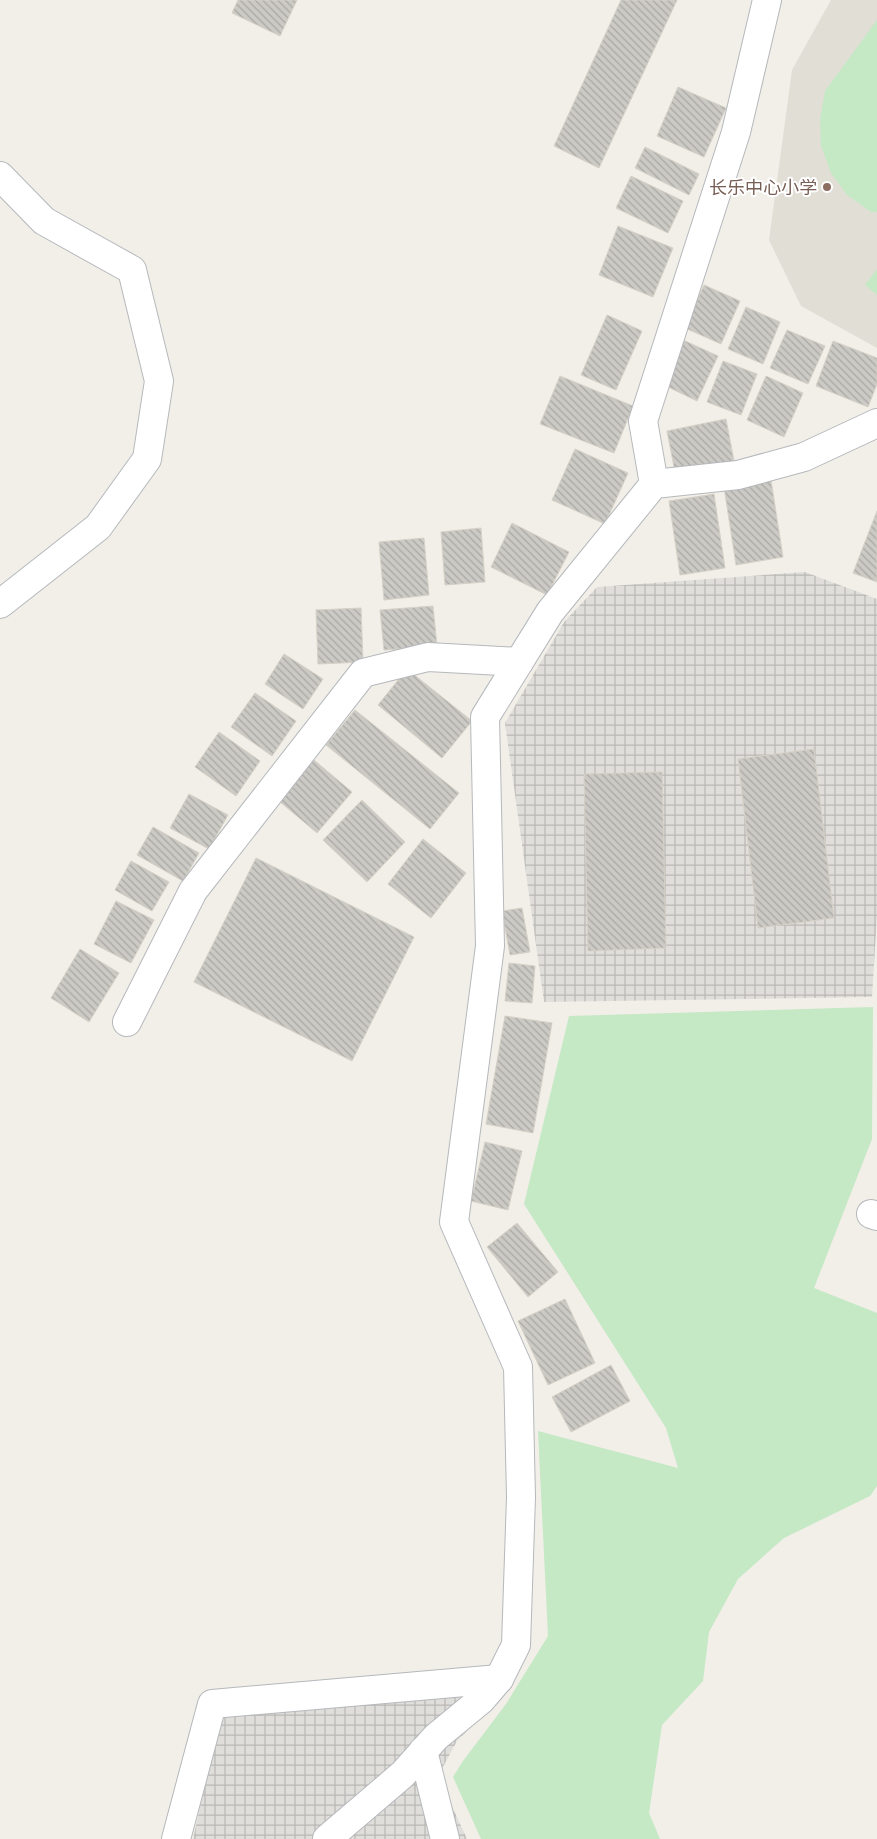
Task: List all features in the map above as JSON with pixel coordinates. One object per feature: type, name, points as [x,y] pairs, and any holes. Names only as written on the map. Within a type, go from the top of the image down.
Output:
[{"type":"street","points":[[654,484],[643,422],[736,132],[767,0]]},
{"type":"street","points":[[0,176],[44,221],[132,270],[159,381],[147,459],[98,527],[0,604]]},
{"type":"street","points":[[327,1839],[403,1774],[436,1736],[481,1700],[499,1679],[516,1645],[521,1497],[518,1367],[454,1222],[490,946],[485,717],[550,612],[654,484],[738,475],[804,457],[877,423]]},
{"type":"street","points":[[127,1022],[193,890],[363,673],[428,657],[519,662]]},
{"type":"street","points":[[176,1839],[212,1704],[499,1679]]},
{"type":"street","points":[[423,1751],[445,1839]]},
{"type":"shaded area","name":"长乐中心小学","points":[[831,0],[877,0],[877,348],[801,306],[769,240],[792,70]]},
{"type":"shaded area","points":[[805,572],[877,599],[877,916],[872,997],[544,1002],[505,723],[564,622],[597,587]]},
{"type":"shaded area","points":[[482,1681],[480,1718],[457,1741],[438,1776],[467,1839],[193,1839],[222,1708]]},
{"type":"green space","points":[[877,20],[877,212],[871,212],[847,195],[831,173],[821,146],[820,120],[825,91]]},
{"type":"green space","points":[[877,269],[877,295],[865,285]]},
{"type":"green space","points":[[873,1007],[872,1139],[814,1288],[877,1313],[877,1486],[870,1496],[784,1538],[738,1579],[709,1632],[703,1681],[662,1725],[649,1813],[660,1839],[481,1839],[453,1777],[506,1704],[548,1636],[538,1431],[678,1468],[666,1428],[524,1204],[569,1016]]},
{"type":"building","points":[[238,0],[297,0],[280,36],[232,13]]},
{"type":"building","points":[[621,0],[677,0],[599,168],[554,146]]},
{"type":"building","points":[[678,87],[726,108],[704,157],[657,136]]},
{"type":"building","points":[[645,147],[699,174],[689,195],[635,168]]},
{"type":"building","points":[[631,176],[683,201],[668,233],[616,208]]},
{"type":"building","points":[[618,226],[673,248],[653,297],[599,275]]},
{"type":"building","points":[[704,285],[740,301],[721,344],[685,328]]},
{"type":"building","points":[[746,307],[780,322],[763,364],[728,349]]},
{"type":"building","points":[[607,315],[642,331],[616,390],[581,375]]},
{"type":"building","points":[[787,330],[825,346],[808,384],[770,368]]},
{"type":"building","points":[[683,340],[718,356],[697,401],[662,384]]},
{"type":"building","points":[[833,341],[877,358],[877,384],[868,407],[816,386]]},
{"type":"building","points":[[723,361],[757,374],[741,415],[707,402]]},
{"type":"building","points":[[560,376],[633,406],[614,453],[540,424]]},
{"type":"building","points":[[766,376],[803,393],[784,437],[747,420]]},
{"type":"building","points":[[726,419],[734,461],[675,472],[667,431]]},
{"type":"building","points":[[575,449],[628,473],[605,524],[552,500]]},
{"type":"building","points":[[771,480],[783,557],[736,565],[724,487]]},
{"type":"building","points":[[714,494],[725,568],[680,575],[669,501]]},
{"type":"building","points":[[877,511],[877,582],[853,573]]},
{"type":"building","points":[[512,523],[569,552],[547,595],[491,567]]},
{"type":"building","points":[[481,528],[485,582],[445,585],[441,532]]},
{"type":"building","points":[[424,538],[429,595],[384,600],[379,542]]},
{"type":"building","points":[[433,606],[437,646],[384,650],[380,610]]},
{"type":"building","points":[[361,608],[363,662],[318,664],[316,610]]},
{"type":"building","points":[[284,654],[323,679],[303,709],[265,684]]},
{"type":"building","points":[[407,669],[472,721],[442,758],[378,705]]},
{"type":"building","points":[[255,693],[296,721],[272,756],[231,727]]},
{"type":"building","points":[[355,710],[459,793],[430,829],[326,745]]},
{"type":"building","points":[[219,732],[260,761],[236,796],[195,767]]},
{"type":"building","points":[[814,749],[834,918],[758,928],[738,759]]},
{"type":"building","points":[[314,760],[352,792],[317,833],[279,801]]},
{"type":"building","points":[[662,772],[666,948],[588,951],[584,774]]},
{"type":"building","points":[[189,794],[228,815],[209,849],[170,828]]},
{"type":"building","points":[[362,800],[405,842],[367,882],[323,840]]},
{"type":"building","points":[[153,827],[199,853],[183,881],[137,855]]},
{"type":"building","points":[[423,839],[466,873],[431,918],[388,884]]},
{"type":"building","points":[[256,858],[414,937],[352,1061],[194,982]]},
{"type":"building","points":[[131,861],[169,882],[152,911],[115,890]]},
{"type":"building","points":[[116,901],[154,920],[131,963],[94,944]]},
{"type":"building","points":[[522,908],[530,952],[510,955],[502,911]]},
{"type":"building","points":[[80,949],[119,973],[89,1022],[51,998]]},
{"type":"building","points":[[509,963],[535,966],[532,1003],[505,1001]]},
{"type":"building","points":[[505,1016],[552,1023],[533,1133],[486,1124]]},
{"type":"building","points":[[485,1142],[522,1151],[508,1210],[471,1201]]},
{"type":"building","points":[[517,1223],[558,1272],[528,1297],[487,1247]]},
{"type":"building","points":[[565,1299],[595,1363],[548,1385],[518,1321]]},
{"type":"building","points":[[611,1365],[630,1401],[571,1432],[552,1397]]},
{"type":"place","name":"长乐中心小学","points":[[827,187]]}]
